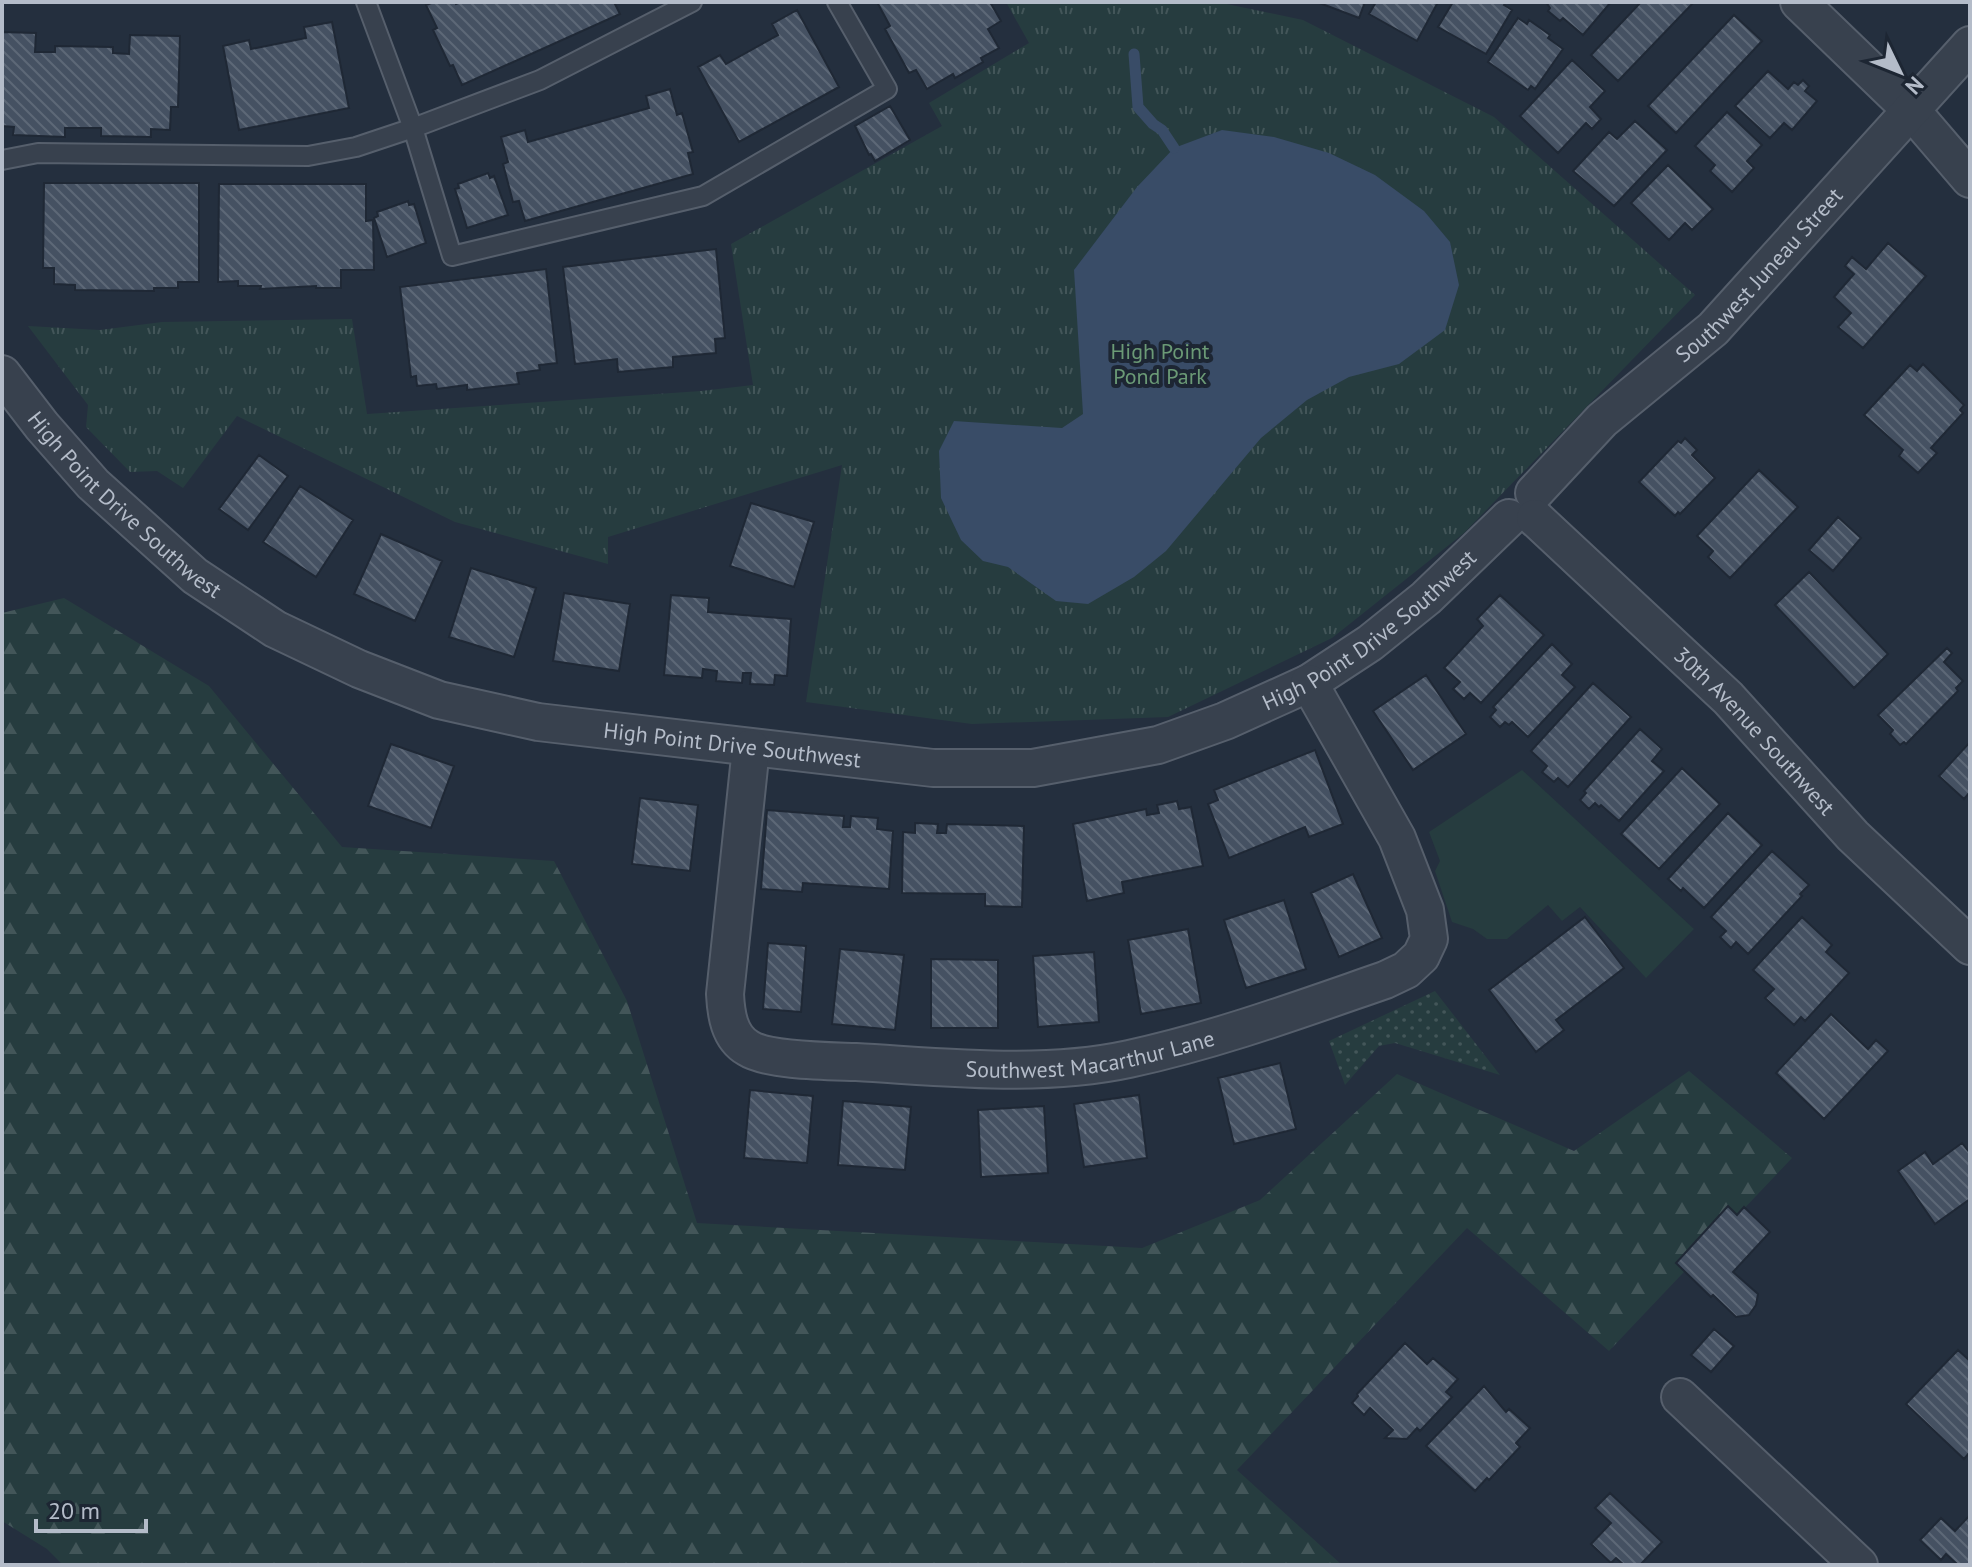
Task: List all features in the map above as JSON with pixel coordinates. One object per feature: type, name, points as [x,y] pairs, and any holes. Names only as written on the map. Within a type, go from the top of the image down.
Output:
[{"type":"street","points":[[1799,2],[1910,109],[1970,179]]},
{"type":"street","name":"Southwest Juneau Street","points":[[1526,510],[1602,420],[1713,329],[1970,45]]},
{"type":"street","name":"High Point Drive Southwest","points":[[2,374],[93,484],[195,576],[275,629],[359,669],[439,700],[538,722],[933,768],[1033,768],[1158,745],[1225,721],[1309,683],[1370,643],[1526,510]]},
{"type":"street","name":"30th Avenue Southwest","points":[[1526,510],[1728,698],[1853,836],[1970,946]]},
{"type":"street","name":"Southwest Macarthur Lane","points":[[751,748],[725,994],[726,1017],[735,1035],[748,1049],[786,1058],[971,1068],[1046,1068],[1126,1060],[1224,1036],[1385,980],[1406,970],[1425,948],[1429,939],[1425,910],[1397,838],[1309,683]]},
{"type":"street","points":[[1680,1397],[1859,1565]]},
{"type":"lane","points":[[366,2],[413,128],[452,256],[703,196],[887,89],[837,2]]},
{"type":"lane","points":[[2,160],[38,153],[308,156],[356,147],[540,80],[692,2]]},
{"type":"green space","name":"High Point Pond Park","points":[[1006,2],[1217,2],[1303,20],[1494,117],[1695,295],[1464,533],[1332,638],[1168,717],[972,724],[806,702],[842,465],[608,537],[608,564],[455,522],[237,416],[183,488],[157,471],[130,472],[86,427],[88,405],[28,326],[100,330],[162,322],[352,319],[367,414],[753,385],[731,244],[942,126],[929,103],[1029,43]]},
{"type":"green space","points":[[64,598],[209,686],[342,847],[554,861],[627,1001],[697,1223],[1142,1248],[1260,1200],[1397,1074],[1574,1151],[1689,1071],[1792,1158],[1609,1351],[1467,1228],[1237,1470],[1342,1565],[63,1565],[47,1549],[2,1521],[2,613]]},
{"type":"green space","points":[[1522,770],[1694,929],[1646,978],[1580,907],[1562,921],[1548,905],[1507,939],[1487,939],[1473,929],[1452,922],[1435,871],[1440,861],[1429,832]]},
{"type":"green space","points":[[1435,991],[1500,1075],[1395,1043],[1379,1046],[1345,1085],[1329,1041]]},
{"type":"water","points":[[1222,130],[1274,137],[1329,153],[1375,175],[1424,211],[1450,242],[1459,285],[1445,330],[1399,364],[1349,377],[1307,400],[1261,438],[1166,551],[1134,577],[1088,604],[1056,601],[1008,567],[983,561],[961,540],[941,498],[939,451],[954,421],[1062,428],[1083,414],[1074,270],[1137,187],[1174,148]]},
{"type":"building","points":[[434,2],[614,2],[620,14],[462,85],[433,30],[437,28],[426,5]]},
{"type":"building","points":[[877,2],[990,2],[1001,21],[988,29],[999,48],[981,58],[983,62],[955,78],[953,74],[927,89],[916,70],[909,73],[885,29],[890,26]]},
{"type":"building","points":[[1317,2],[1365,2],[1359,18]]},
{"type":"building","points":[[1376,2],[1438,2],[1417,41],[1369,14]]},
{"type":"building","points":[[1453,2],[1506,2],[1504,5],[1512,10],[1486,54],[1438,27]]},
{"type":"building","points":[[1546,2],[1611,2],[1583,35],[1563,18],[1560,21],[1548,11],[1550,8]]},
{"type":"building","points":[[1641,2],[1694,2],[1618,81],[1591,55]]},
{"type":"building","points":[[797,10],[839,87],[739,142],[698,67],[720,55],[726,64],[778,35],[772,24]]},
{"type":"building","points":[[1734,15],[1762,41],[1676,133],[1648,106]]},
{"type":"building","points":[[1518,18],[1527,24],[1529,20],[1563,49],[1535,89],[1531,86],[1528,90],[1488,62]]},
{"type":"building","points":[[332,22],[349,108],[239,130],[223,46],[249,40],[251,49],[306,38],[304,27]]},
{"type":"building","points":[[2,32],[36,33],[35,52],[55,52],[55,46],[113,47],[113,53],[129,54],[130,35],[180,36],[178,107],[171,107],[170,130],[151,129],[151,137],[101,136],[101,128],[65,128],[65,137],[13,135],[14,127],[2,126]]},
{"type":"building","points":[[1572,60],[1605,91],[1590,107],[1601,119],[1592,129],[1586,123],[1558,153],[1520,116]]},
{"type":"building","points":[[1768,71],[1788,89],[1794,82],[1798,85],[1803,80],[1809,86],[1805,91],[1817,101],[1792,130],[1784,123],[1770,138],[1735,106]]},
{"type":"building","points":[[670,89],[677,115],[682,113],[693,152],[688,153],[693,174],[525,221],[519,201],[513,202],[503,164],[508,162],[501,137],[525,130],[528,142],[649,108],[646,96]]},
{"type":"building","points":[[890,106],[910,140],[875,161],[855,126]]},
{"type":"building","points":[[1727,112],[1762,145],[1747,161],[1754,168],[1732,192],[1710,171],[1715,165],[1695,146]]},
{"type":"building","points":[[1635,121],[1667,150],[1614,206],[1573,171],[1609,132],[1617,139]]},
{"type":"building","points":[[1668,165],[1713,209],[1692,230],[1685,223],[1669,240],[1631,203]]},
{"type":"building","points":[[488,173],[490,178],[494,176],[508,215],[467,228],[455,189],[459,188],[458,184]]},
{"type":"building","points":[[44,183],[199,183],[199,282],[178,282],[178,288],[154,288],[154,291],[75,290],[75,285],[54,284],[54,268],[43,268]]},
{"type":"building","points":[[219,184],[366,184],[366,221],[373,220],[374,270],[341,270],[341,288],[260,289],[261,286],[238,286],[238,281],[218,282]]},
{"type":"building","points":[[408,201],[409,205],[414,204],[426,243],[387,257],[374,218],[378,216],[377,212]]},
{"type":"building","points":[[1888,243],[1926,276],[1863,348],[1838,327],[1851,313],[1834,297],[1854,274],[1845,266],[1852,257],[1866,269]]},
{"type":"building","points":[[716,249],[725,338],[715,339],[716,353],[673,357],[673,367],[618,372],[617,359],[575,364],[563,267]]},
{"type":"building","points":[[546,269],[557,363],[539,365],[540,370],[517,373],[519,384],[467,390],[467,385],[437,389],[436,384],[417,386],[416,376],[411,377],[400,287]]},
{"type":"building","points":[[1923,364],[1964,405],[1960,410],[1963,413],[1931,448],[1937,453],[1918,473],[1899,456],[1903,450],[1864,415],[1910,365],[1917,371]]},
{"type":"building","points":[[1685,438],[1697,450],[1692,455],[1715,478],[1675,516],[1639,482],[1678,441],[1681,443]]},
{"type":"building","points":[[259,455],[288,476],[248,530],[219,509]]},
{"type":"building","points":[[1759,470],[1798,507],[1730,578],[1708,557],[1713,551],[1697,536]]},
{"type":"building","points":[[300,486],[353,520],[316,577],[263,542]]},
{"type":"building","points":[[751,503],[814,522],[794,587],[730,566]]},
{"type":"building","points":[[1838,517],[1861,538],[1833,571],[1809,550]]},
{"type":"building","points":[[381,534],[442,561],[415,621],[354,594]]},
{"type":"building","points":[[471,568],[536,588],[514,657],[449,637]]},
{"type":"building","points":[[1809,572],[1888,654],[1854,688],[1775,605]]},
{"type":"building","points":[[564,593],[630,604],[619,671],[553,661]]},
{"type":"building","points":[[671,595],[709,598],[708,612],[791,619],[787,676],[775,675],[774,685],[750,684],[751,673],[743,673],[742,683],[716,681],[717,671],[703,669],[702,678],[664,675]]},
{"type":"building","points":[[1500,595],[1544,635],[1481,703],[1470,693],[1464,699],[1453,689],[1460,682],[1444,668],[1483,626],[1477,619]]},
{"type":"building","points":[[1552,644],[1572,664],[1562,675],[1575,687],[1528,737],[1512,722],[1509,725],[1505,722],[1500,727],[1490,717],[1496,710],[1493,707]]},
{"type":"building","points":[[1947,648],[1952,653],[1944,662],[1963,681],[1956,688],[1958,691],[1906,744],[1900,745],[1890,734],[1893,730],[1878,715]]},
{"type":"building","points":[[1426,675],[1466,734],[1413,770],[1373,711]]},
{"type":"building","points":[[1593,683],[1631,717],[1568,787],[1558,778],[1554,782],[1542,772],[1547,766],[1531,751]]},
{"type":"building","points":[[1640,729],[1662,749],[1652,761],[1664,771],[1619,821],[1601,805],[1599,807],[1595,803],[1589,809],[1580,800],[1586,793],[1584,791]]},
{"type":"building","points":[[1970,742],[1970,792],[1964,799],[1939,776]]},
{"type":"building","points":[[391,744],[454,766],[431,828],[368,806]]},
{"type":"building","points":[[1315,750],[1343,824],[1309,837],[1305,827],[1229,858],[1208,804],[1218,800],[1214,790]]},
{"type":"building","points":[[1682,768],[1720,804],[1659,869],[1621,834]]},
{"type":"building","points":[[640,798],[698,805],[690,871],[632,864]]},
{"type":"building","points":[[1177,801],[1179,809],[1191,807],[1203,866],[1122,882],[1124,893],[1087,901],[1073,824],[1146,809],[1147,815],[1159,813],[1157,805]]},
{"type":"building","points":[[767,810],[844,816],[843,827],[850,827],[851,816],[878,818],[877,829],[893,831],[889,889],[803,883],[802,892],[761,889]]},
{"type":"building","points":[[1728,813],[1762,845],[1704,908],[1683,888],[1681,891],[1668,879]]},
{"type":"building","points":[[915,823],[938,824],[937,833],[946,833],[947,824],[1024,826],[1022,907],[985,906],[985,894],[902,893],[903,832],[915,833]]},
{"type":"building","points":[[1772,851],[1809,885],[1748,954],[1736,942],[1731,948],[1720,937],[1726,931],[1711,917]]},
{"type":"building","points":[[1353,874],[1382,938],[1339,957],[1311,893]]},
{"type":"building","points":[[1284,900],[1306,969],[1246,988],[1224,920]]},
{"type":"building","points":[[1585,917],[1624,968],[1556,1020],[1564,1030],[1536,1052],[1489,990]]},
{"type":"building","points":[[1802,917],[1832,945],[1826,952],[1849,973],[1805,1021],[1801,1017],[1794,1025],[1765,998],[1774,989],[1753,970]]},
{"type":"building","points":[[1188,929],[1201,1003],[1141,1014],[1128,940]]},
{"type":"building","points":[[768,943],[806,946],[801,1012],[763,1009]]},
{"type":"building","points":[[840,949],[904,955],[895,1030],[832,1024]]},
{"type":"building","points":[[1094,952],[1099,1022],[1038,1027],[1033,956]]},
{"type":"building","points":[[931,959],[998,960],[998,1028],[931,1028]]},
{"type":"building","points":[[1831,1014],[1868,1049],[1876,1040],[1888,1051],[1824,1119],[1776,1073]]},
{"type":"building","points":[[1280,1063],[1296,1129],[1234,1144],[1218,1078]]},
{"type":"building","points":[[750,1090],[813,1096],[807,1163],[744,1158]]},
{"type":"building","points":[[1139,1095],[1147,1158],[1084,1167],[1074,1104]]},
{"type":"building","points":[[843,1101],[911,1107],[905,1170],[838,1165]]},
{"type":"building","points":[[1044,1106],[1048,1173],[981,1177],[978,1110]]},
{"type":"building","points":[[1962,1143],[1970,1153],[1970,1199],[1935,1224],[1898,1171],[1925,1152],[1933,1164]]},
{"type":"building","points":[[1728,1206],[1737,1215],[1744,1207],[1770,1232],[1733,1272],[1758,1294],[1756,1305],[1749,1315],[1736,1317],[1676,1263]]},
{"type":"building","points":[[1714,1329],[1734,1346],[1711,1372],[1691,1355]]},
{"type":"building","points":[[1405,1343],[1427,1364],[1433,1358],[1458,1379],[1446,1392],[1452,1397],[1420,1431],[1417,1428],[1407,1439],[1385,1438],[1393,1430],[1370,1408],[1364,1415],[1352,1403]]},
{"type":"building","points":[[1958,1350],[1970,1361],[1970,1452],[1964,1459],[1906,1404]]},
{"type":"building","points":[[1484,1386],[1506,1412],[1509,1409],[1530,1428],[1516,1443],[1520,1447],[1475,1491],[1426,1446]]},
{"type":"building","points":[[1610,1493],[1662,1542],[1640,1565],[1624,1565],[1616,1558],[1611,1563],[1591,1544],[1611,1523],[1595,1508]]},
{"type":"building","points":[[1970,1515],[1970,1565],[1958,1565],[1946,1554],[1941,1560],[1920,1540],[1941,1518],[1955,1531]]},
{"type":"waterway","points":[[1134,54],[1138,107],[1162,130],[1174,148]]}]
